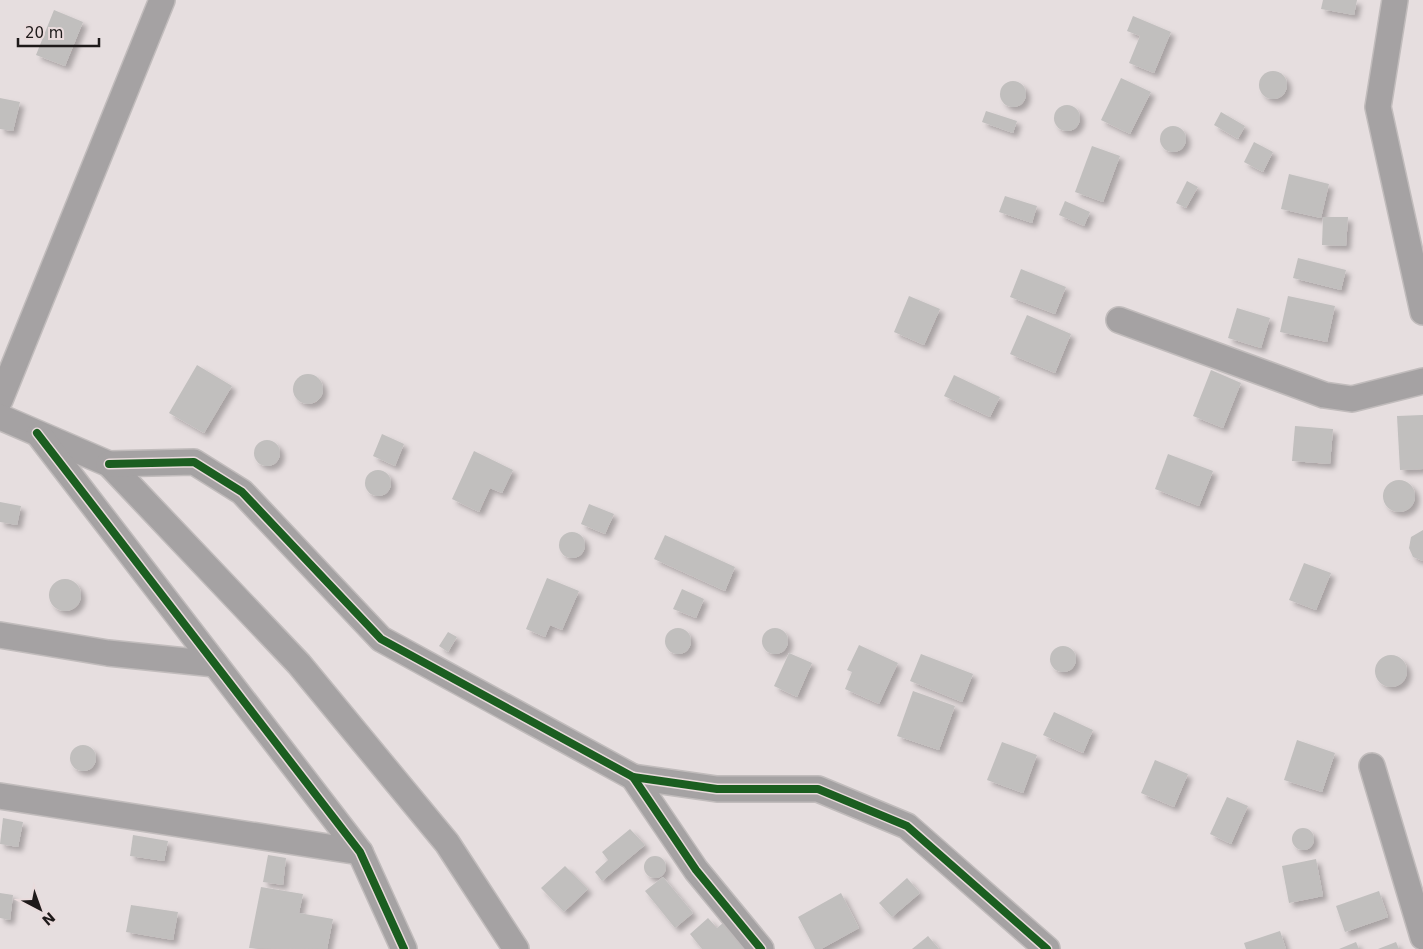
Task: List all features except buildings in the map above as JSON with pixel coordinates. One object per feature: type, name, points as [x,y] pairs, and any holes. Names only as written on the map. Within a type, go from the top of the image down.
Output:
[{"type":"street","points":[[0,400],[162,0]]},
{"type":"street","points":[[1395,0],[1378,107],[1423,312]]},
{"type":"street","points":[[1119,320],[1324,395],[1352,399],[1423,381]]},
{"type":"street","points":[[0,417],[109,464],[298,664],[446,843],[516,949]]},
{"type":"street","points":[[37,433],[360,852],[404,949]]},
{"type":"street","points":[[109,464],[194,462],[242,492],[381,639],[633,776],[717,789],[818,789],[907,826],[1047,949]]},
{"type":"street","points":[[0,636],[108,653],[214,664]]},
{"type":"street","points":[[1372,766],[1423,937]]},
{"type":"street","points":[[633,776],[696,870],[761,949]]},
{"type":"street","points":[[0,796],[360,852]]},
{"type":"cycle path","points":[[37,433],[360,852],[404,949]]},
{"type":"cycle path","points":[[109,464],[194,462],[242,492],[381,639],[633,777],[696,870],[761,949]]},
{"type":"cycle path","points":[[633,777],[717,789],[818,789],[907,826],[1047,949]]}]
